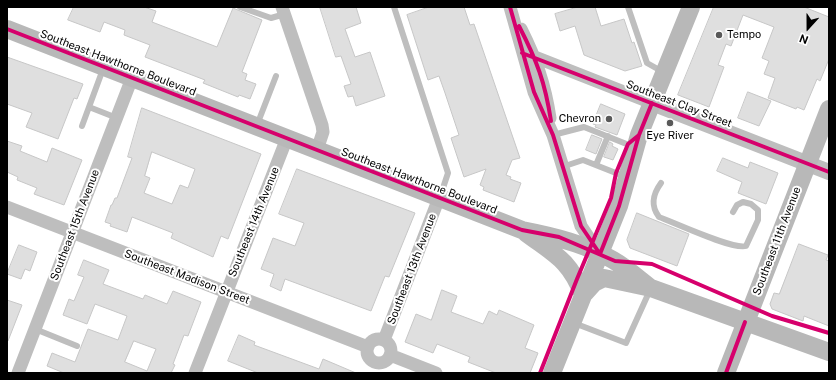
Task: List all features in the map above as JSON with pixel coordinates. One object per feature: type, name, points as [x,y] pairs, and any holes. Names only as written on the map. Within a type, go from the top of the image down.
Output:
[{"type":"main road","points":[[552,373],[600,254],[628,178],[636,147],[652,103],[691,7]]},
{"type":"main road","name":"Southeast Hawthorne Boulevard","points":[[7,29],[522,230],[558,237],[615,261],[651,288]]},
{"type":"main road","name":"Southeast 11th Avenue","points":[[726,373],[829,109]]},
{"type":"main road","name":"Southeast Hawthorne Boulevard","points":[[522,230],[563,260],[575,275],[583,295],[594,283],[604,278],[651,288],[829,352]]},
{"type":"street","points":[[510,8],[536,57],[546,90],[553,135],[581,226],[600,254]]},
{"type":"street","points":[[510,8],[534,92],[553,135]]},
{"type":"street","points":[[284,11],[322,125],[323,132],[316,150]]},
{"type":"street","name":"Southeast Clay Street","points":[[536,57],[829,172]]},
{"type":"street","name":"Southeast 15th Avenue","points":[[18,373],[132,78]]},
{"type":"street","name":"Southeast 14th Avenue","points":[[195,373],[287,138]]},
{"type":"street","name":"Southeast 13th Avenue","points":[[384,340],[439,198]]},
{"type":"street","name":"Southeast Madison Street","points":[[7,207],[368,347]]},
{"type":"street","points":[[374,340],[384,340],[391,347],[390,355],[384,362],[373,368],[368,347],[374,340]]},
{"type":"street","points":[[390,355],[436,373]]},
{"type":"lane","points":[[240,7],[271,18],[284,11]]},
{"type":"lane","points":[[394,7],[448,172],[439,198]]},
{"type":"lane","points":[[628,7],[647,63],[664,72]]},
{"type":"lane","points":[[82,126],[104,67]]},
{"type":"lane","points":[[257,126],[276,76]]},
{"type":"lane","points":[[89,107],[117,118]]},
{"type":"lane","points":[[553,135],[584,127],[636,147]]},
{"type":"lane","points":[[596,165],[608,136]]},
{"type":"lane","points":[[562,167],[583,160],[628,178]]},
{"type":"lane","points":[[661,183],[654,198],[654,210],[659,217],[722,241],[741,247],[746,246],[758,220],[758,210],[751,204],[743,202],[737,205],[733,212]]},
{"type":"lane","points":[[572,322],[626,343],[651,288]]},
{"type":"lane","points":[[35,329],[76,346]]},
{"type":"building","points":[[74,7],[144,7],[156,11],[152,22],[217,47],[233,8],[262,20],[242,72],[247,74],[245,80],[256,84],[250,99],[239,95],[238,97],[203,83],[205,80],[145,57],[150,45],[124,35],[125,30],[104,22],[100,32],[68,20]]},
{"type":"building","points":[[320,7],[356,7],[361,23],[345,29],[355,57],[370,52],[385,96],[356,106],[353,96],[348,97],[344,86],[351,84],[341,56],[336,57]]},
{"type":"building","points":[[429,7],[464,7],[470,25],[474,24],[520,158],[512,160],[506,175],[511,177],[510,179],[521,183],[514,202],[483,190],[484,187],[480,185],[486,169],[464,177],[451,138],[459,135],[445,93],[439,76],[428,80],[407,15]]},
{"type":"building","points":[[578,7],[595,7],[601,26],[624,19],[642,66],[625,71],[584,55],[575,26],[560,31],[555,14]]},
{"type":"building","points":[[714,7],[804,7],[829,17],[829,59],[820,81],[817,79],[804,110],[797,107],[796,109],[768,98],[775,78],[764,74],[769,61],[762,58],[774,27],[743,15],[731,46],[726,44],[718,65],[724,67],[709,107],[678,95]]},
{"type":"building","points":[[7,57],[83,84],[77,99],[74,98],[58,139],[26,127],[32,113],[7,104]]},
{"type":"building","points":[[748,92],[771,101],[759,126],[738,118]]},
{"type":"building","name":"Chevron","points":[[601,104],[625,114],[617,135],[595,127],[596,125],[593,124]]},
{"type":"building","points":[[142,108],[261,154],[228,239],[221,236],[213,257],[171,238],[173,233],[132,217],[127,232],[110,226],[111,224],[105,222],[111,205],[115,198],[117,198],[132,158],[128,157]],"holes":[[[152,152],[195,169],[188,188],[180,185],[172,204],[144,193],[150,178],[145,176]]]},
{"type":"building","points":[[592,135],[602,139],[596,154],[586,150]]},
{"type":"building","points":[[7,141],[22,146],[20,151],[47,162],[52,148],[82,160],[64,205],[34,194],[37,188],[17,180],[18,177],[7,172]]},
{"type":"building","points":[[610,142],[613,144],[612,146],[618,149],[613,160],[604,157]]},
{"type":"building","points":[[723,158],[748,168],[750,162],[778,173],[766,204],[738,193],[742,182],[717,171]]},
{"type":"building","points":[[297,169],[415,213],[389,277],[385,276],[371,311],[285,279],[281,291],[270,286],[274,274],[261,269],[273,238],[295,246],[304,223],[279,214]]},
{"type":"building","points":[[637,213],[689,234],[677,266],[630,248],[627,240]]},
{"type":"building","points":[[799,244],[828,255],[826,260],[829,261],[829,326],[804,316],[803,321],[772,309],[770,304],[774,293],[779,294]]},
{"type":"building","points":[[19,245],[37,252],[30,271],[25,269],[21,279],[7,274]]},
{"type":"building","points":[[84,260],[109,270],[103,284],[143,299],[145,295],[167,304],[173,291],[201,302],[188,336],[184,335],[171,373],[64,373],[47,366],[52,353],[75,362],[88,329],[118,340],[127,316],[95,304],[87,324],[63,315],[69,299],[74,301],[84,277],[78,275]],"holes":[[[134,341],[156,349],[147,371],[125,362]]]},
{"type":"building","points":[[442,290],[457,296],[451,312],[483,324],[489,311],[497,315],[499,310],[534,325],[525,348],[538,353],[530,373],[496,373],[468,362],[470,357],[437,344],[433,353],[405,342],[416,314],[431,320]]},
{"type":"building","points":[[7,300],[22,305],[8,341],[7,341]]},
{"type":"building","points":[[239,335],[255,342],[254,345],[319,369],[323,359],[356,373],[258,373],[228,361]]},
{"type":"cycle path","points":[[510,7],[534,92],[553,135],[581,226],[600,254]]},
{"type":"cycle path","points":[[519,26],[540,72],[551,121]]},
{"type":"cycle path","points":[[7,29],[522,230],[559,237],[615,261],[652,264],[772,316],[829,333]]},
{"type":"cycle path","points":[[522,53],[829,172]]},
{"type":"cycle path","points":[[600,254],[619,206],[639,135],[652,103]]},
{"type":"cycle path","points":[[540,373],[611,198],[616,173],[628,144],[639,135]]},
{"type":"cycle path","points":[[726,373],[745,322]]},
{"type":"place","name":"Tempo","points":[[719,35]]},
{"type":"place","name":"Chevron","points":[[609,119]]},
{"type":"place","name":"Eye River","points":[[670,123]]}]
